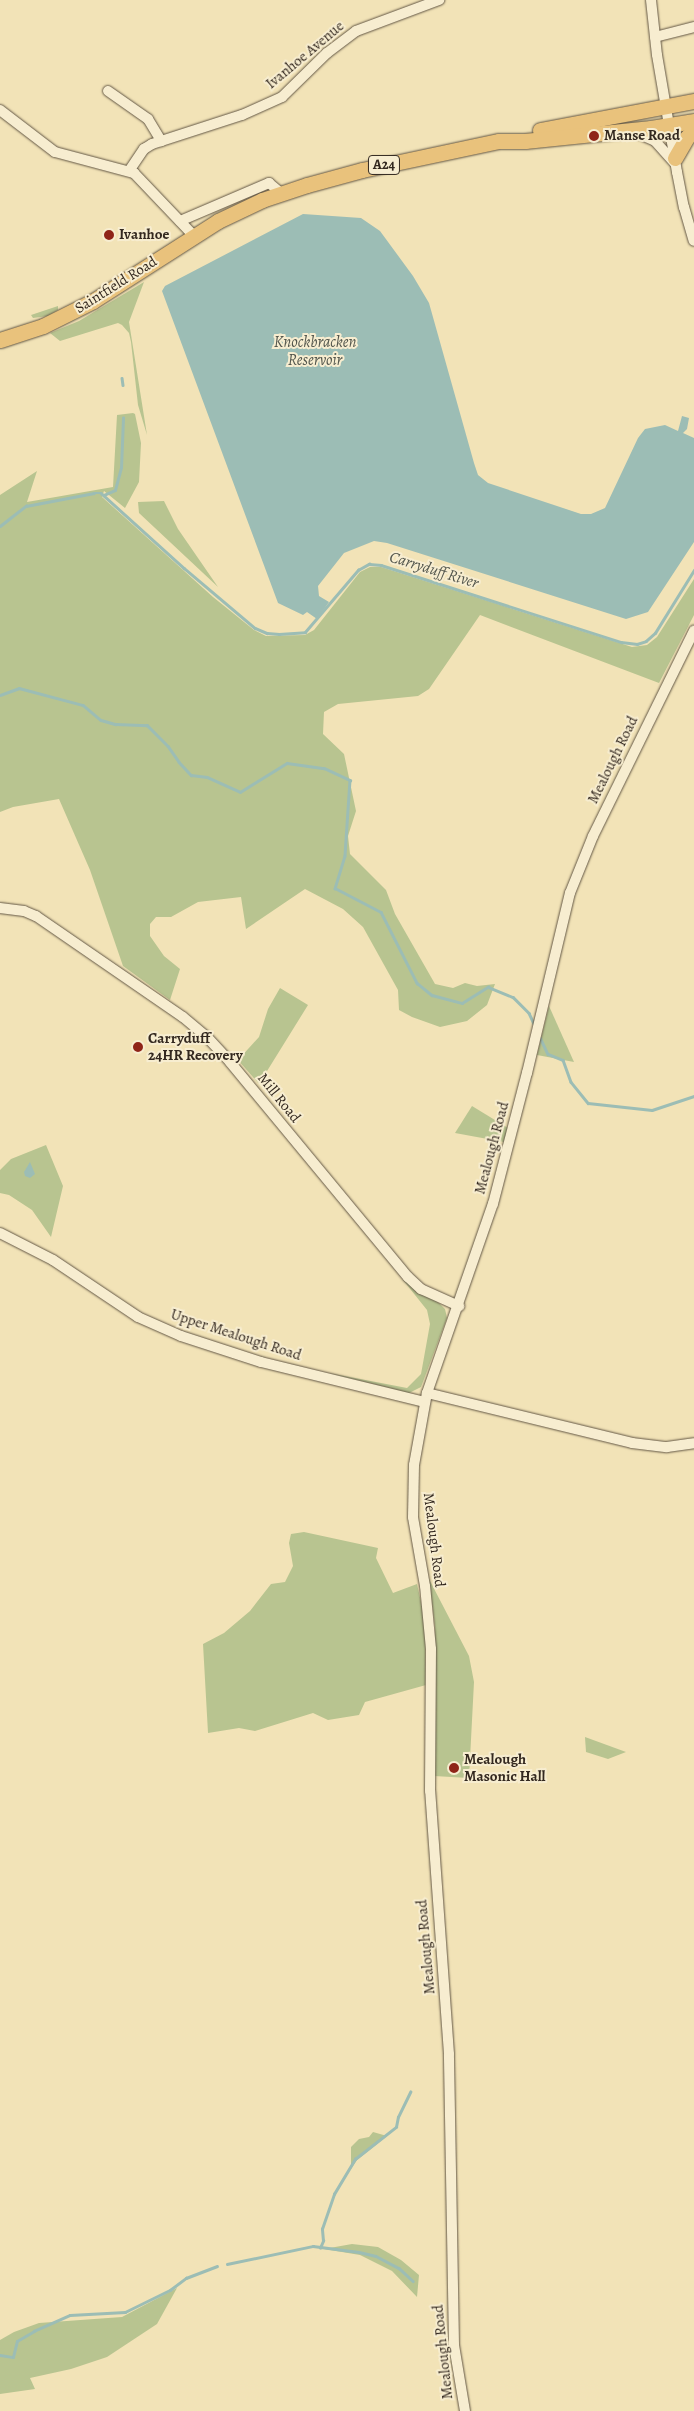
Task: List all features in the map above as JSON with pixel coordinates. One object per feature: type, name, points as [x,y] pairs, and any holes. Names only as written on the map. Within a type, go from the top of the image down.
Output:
[{"type":"highway","name":"Saintfield Road","points":[[508,139],[525,141],[628,130],[668,115],[694,101]]},
{"type":"highway","points":[[668,115],[694,111]]},
{"type":"highway","name":"Saintfield Road","points":[[0,340],[43,326],[93,301],[218,221],[281,193],[362,170],[508,139],[524,132],[587,122],[668,115],[694,121]]},
{"type":"highway","points":[[676,161],[687,137],[694,130]]},
{"type":"street","name":"Ivanhoe Avenue","points":[[129,171],[144,149],[161,141],[266,106],[282,97],[327,53],[356,31],[439,0]]},
{"type":"street","points":[[651,0],[655,37],[684,207],[694,241]]},
{"type":"street","points":[[655,37],[694,27]]},
{"type":"street","points":[[108,91],[148,119],[161,141]]},
{"type":"street","points":[[0,110],[55,152],[129,171],[140,178],[194,236]]},
{"type":"street","points":[[628,130],[655,141],[676,161]]},
{"type":"street","points":[[180,221],[269,183],[281,193]]},
{"type":"street","name":"Mealough Road","points":[[465,2411],[454,2345],[450,2054],[430,1791],[431,1649],[412,1492],[418,1436],[426,1398],[493,1204],[539,1023],[559,933],[578,868],[694,631]]},
{"type":"street","name":"Mill Road","points":[[0,908],[24,911],[36,916],[183,1017],[206,1036],[230,1062],[408,1277],[427,1292],[459,1306]]},
{"type":"street","name":"Upper Mealough Road","points":[[0,1233],[53,1260],[138,1317],[180,1336],[261,1362],[632,1443],[667,1447],[694,1443]]},
{"type":"green space","points":[[144,282],[129,322],[147,435],[138,405],[129,333],[122,325],[118,323],[60,341],[50,333],[79,321]]},
{"type":"green space","points":[[58,306],[58,310],[48,316],[33,318],[31,315]]},
{"type":"green space","points":[[135,414],[141,443],[139,482],[125,508],[104,491],[102,497],[213,597],[254,630],[266,636],[305,635],[314,630],[360,572],[370,567],[381,567],[632,647],[647,645],[657,637],[694,579],[694,615],[659,683],[480,615],[429,689],[418,696],[338,704],[324,712],[323,734],[344,754],[356,811],[348,836],[350,854],[386,890],[395,914],[435,984],[453,988],[465,983],[477,986],[495,984],[487,1005],[467,1021],[440,1027],[399,1010],[398,990],[363,927],[343,909],[305,889],[246,929],[241,897],[198,902],[171,917],[156,917],[150,924],[150,936],[164,956],[180,969],[170,1000],[123,966],[90,870],[59,799],[13,807],[0,812],[0,495],[37,471],[27,502],[113,487],[117,415]]},
{"type":"green space","points":[[164,501],[178,529],[218,587],[139,513],[138,502]]},
{"type":"green space","points":[[280,988],[308,1005],[259,1084],[238,1060],[259,1037],[268,1009]]},
{"type":"green space","points":[[549,1006],[574,1062],[537,1055]]},
{"type":"green space","points":[[472,1106],[508,1128],[504,1142],[455,1133]]},
{"type":"green space","points":[[46,1145],[63,1186],[51,1237],[32,1210],[9,1195],[0,1193],[0,1170],[11,1159]]},
{"type":"green space","points":[[403,1280],[439,1303],[445,1309],[447,1318],[421,1387],[409,1393],[329,1373],[407,1388],[421,1374],[430,1324],[427,1310]]},
{"type":"green space","points":[[304,1532],[378,1548],[376,1558],[393,1593],[417,1584],[425,1620],[426,1685],[365,1702],[359,1715],[328,1720],[313,1713],[255,1731],[239,1728],[208,1733],[203,1644],[224,1633],[250,1611],[271,1584],[285,1582],[293,1566],[289,1543],[291,1534]]},
{"type":"green space","points":[[429,1579],[469,1656],[474,1682],[469,1778],[434,1776],[435,1627]]},
{"type":"green space","points":[[585,1737],[626,1752],[608,1759],[586,1752]]},
{"type":"green space","points":[[373,2132],[387,2136],[357,2160],[351,2169],[351,2147],[359,2139],[369,2137]]},
{"type":"green space","points":[[352,2244],[378,2247],[401,2260],[419,2275],[417,2297],[392,2271],[360,2255],[324,2249]]},
{"type":"green space","points":[[177,2288],[157,2324],[107,2357],[71,2369],[30,2378],[35,2389],[0,2394],[0,2340],[14,2332],[39,2323],[122,2317]]},
{"type":"water","name":"Knockbracken Reservoir","points":[[303,214],[361,218],[380,231],[413,276],[429,303],[478,475],[488,483],[581,514],[591,514],[605,508],[638,438],[645,429],[665,425],[678,431],[682,416],[689,418],[687,429],[683,433],[694,438],[694,542],[648,612],[626,619],[387,543],[374,541],[344,553],[318,586],[319,596],[329,602],[317,619],[307,612],[303,615],[278,603],[162,291],[165,286]]},
{"type":"water","points":[[30,1162],[35,1174],[30,1178],[25,1176],[24,1172]]},
{"type":"waterway","points":[[122,378],[123,385]]},
{"type":"waterway","points":[[104,495],[115,490],[121,468],[123,418]]},
{"type":"waterway","name":"Carryduff River","points":[[0,526],[26,506],[101,493],[184,568],[255,628],[267,633],[279,634],[305,632],[358,570],[369,564],[381,565],[621,642],[637,644],[646,641],[655,633],[694,570]]},
{"type":"waterway","points":[[0,695],[19,688],[83,705],[101,720],[115,724],[147,725],[168,746],[191,775],[207,777],[240,792],[287,763],[324,768],[350,780],[345,856],[335,888],[381,912],[417,983],[432,995],[462,1003],[488,987],[513,997],[529,1013],[535,1026]]},
{"type":"waterway","points":[[539,1035],[548,1054],[563,1060],[571,1082],[588,1103],[652,1110],[694,1096]]},
{"type":"waterway","points":[[320,2248],[323,2241],[322,2229],[334,2194],[355,2159],[396,2127],[398,2117],[410,2092]]},
{"type":"waterway","points":[[227,2264],[313,2246],[376,2256],[399,2268],[413,2281]]},
{"type":"waterway","points":[[0,2355],[13,2357],[17,2341],[70,2315],[125,2312],[170,2290],[186,2278],[217,2266]]},
{"type":"place","name":"Manse Road","points":[[594,136]]},
{"type":"place","name":"Ivanhoe","points":[[109,235]]},
{"type":"place","name":"Carryduff 24HR Recovery","points":[[138,1047]]},
{"type":"place","name":"Mealough Masonic Hall","points":[[454,1768]]}]
